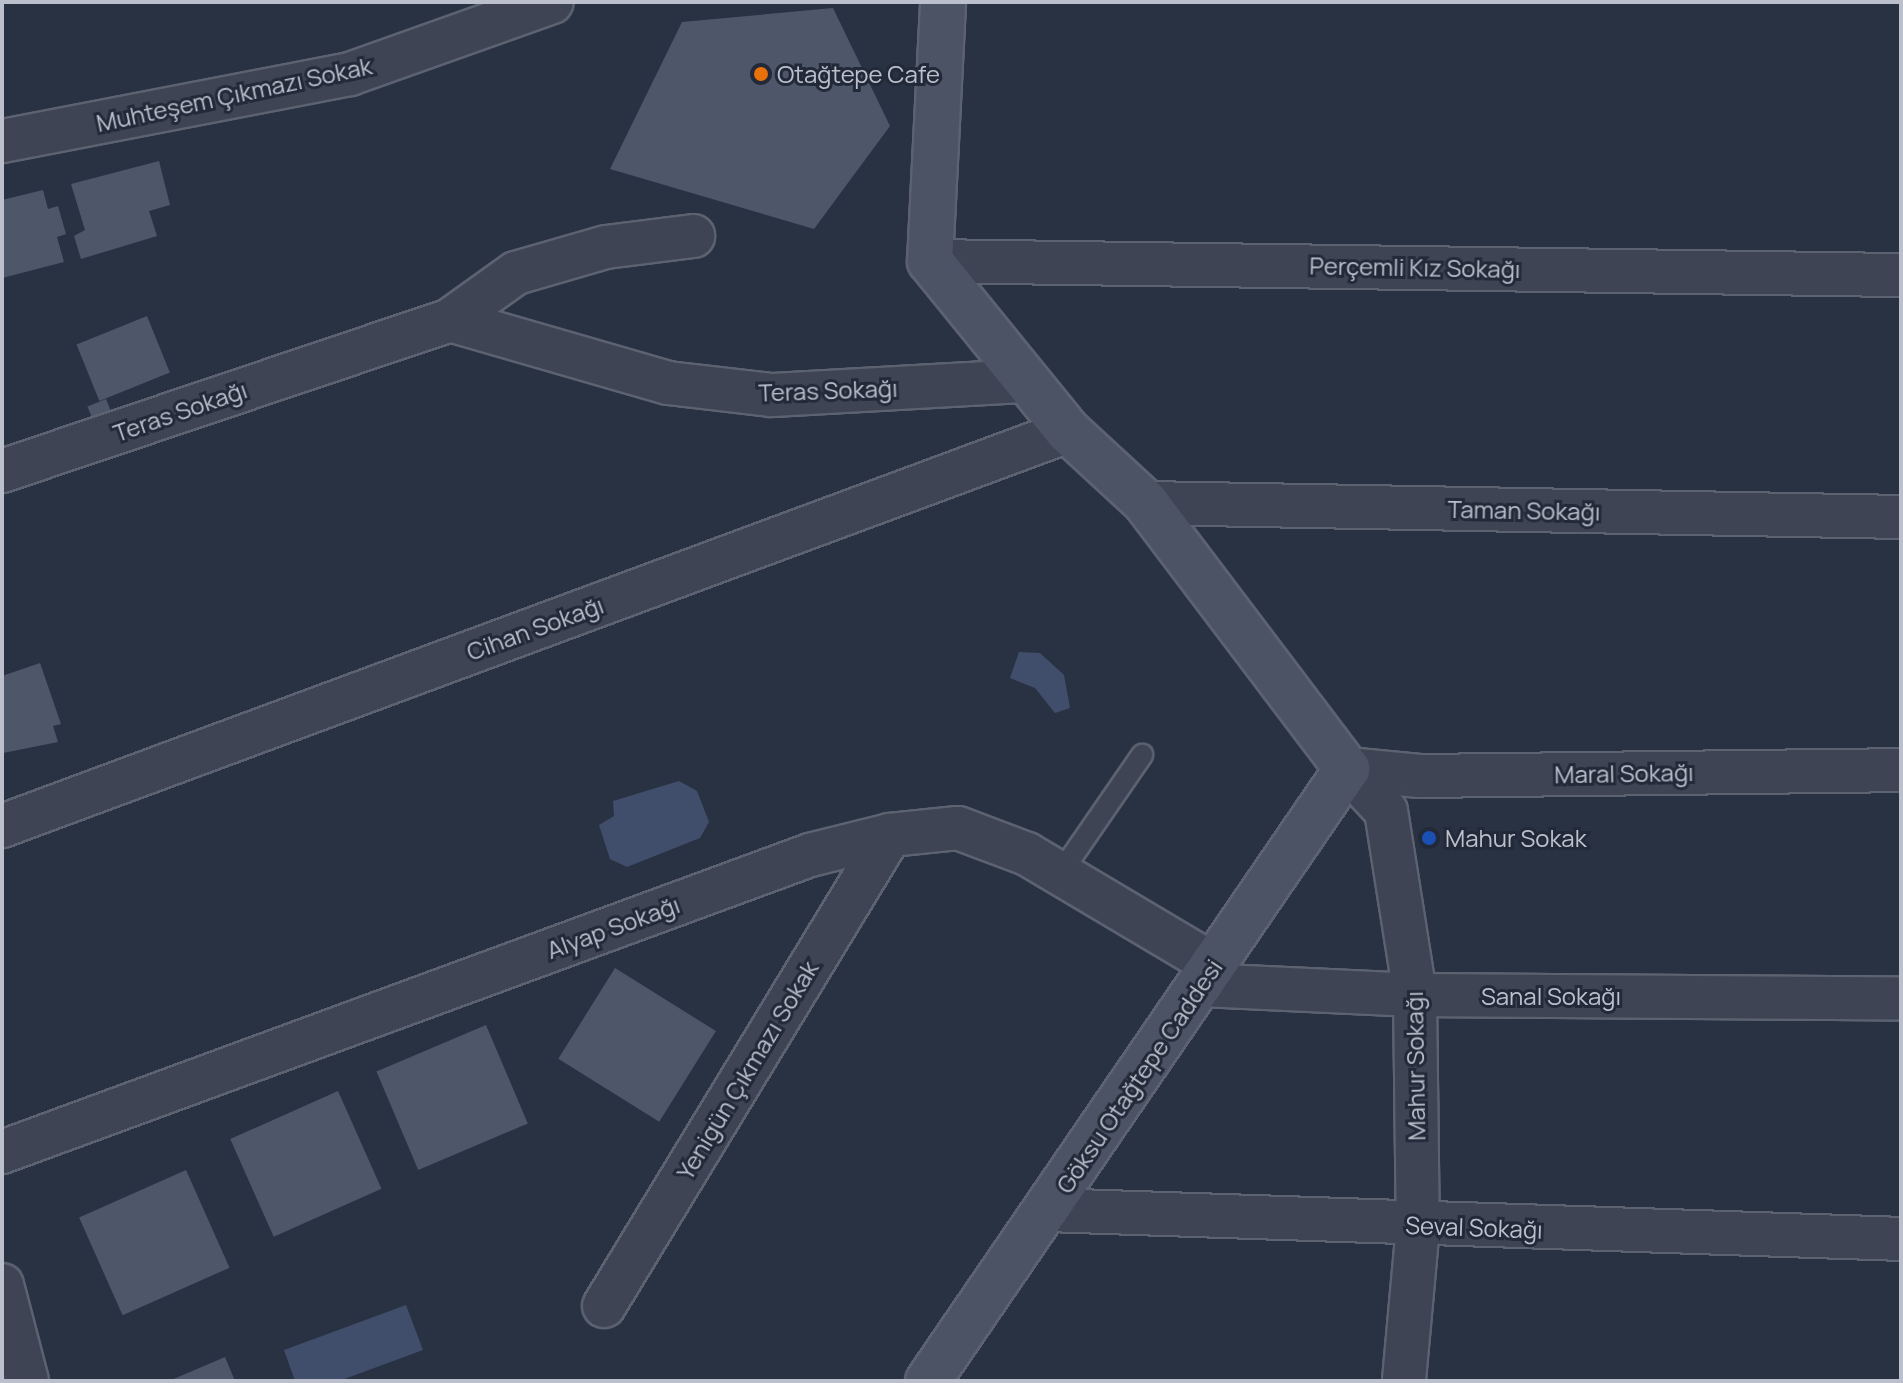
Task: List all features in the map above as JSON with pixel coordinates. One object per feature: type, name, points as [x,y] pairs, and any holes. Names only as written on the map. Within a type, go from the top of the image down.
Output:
[{"type":"street","name":"Muhteşem Çıkmazı Sokak","points":[[2,141],[350,74],[552,2]]},
{"type":"street","points":[[943,2],[930,261],[1024,381],[1068,431],[1146,503],[1347,769]]},
{"type":"street","name":"Teras Sokağı","points":[[2,471],[450,320],[516,273],[606,247],[693,236]]},
{"type":"street","name":"Perçemli Kız Sokağı","points":[[930,261],[1901,275]]},
{"type":"street","name":"Teras Sokağı","points":[[450,320],[668,383],[772,395],[1024,381]]},
{"type":"street","name":"Cihan Sokağı","points":[[2,826],[1068,431]]},
{"type":"street","name":"Taman Sokağı","points":[[1146,503],[1901,517]]},
{"type":"street","name":"Maral Sokağı","points":[[1347,769],[1420,776],[1901,770]]},
{"type":"street","name":"Göksu Otağtepe Caddesi","points":[[928,1381],[1347,769]]},
{"type":"street","name":"Mahur Sokağı","points":[[1347,769],[1386,811],[1415,995],[1418,1226],[1404,1381]]},
{"type":"street","name":"Alyap Sokağı","points":[[2,1152],[810,855],[890,835],[958,828],[1060,874],[1208,975]]},
{"type":"street","name":"Yenigün Çıkmazı Sokak","points":[[604,1306],[890,835]]},
{"type":"street","name":"Sanal Sokağı","points":[[1208,975],[1415,995],[1901,998]]},
{"type":"street","name":"Seval Sokağı","points":[[1047,1210],[1418,1226],[1901,1239]]},
{"type":"street","points":[[2,1285],[27,1381]]},
{"type":"lane","points":[[1060,874],[1142,755]]},
{"type":"water","points":[[1019,652],[1040,653],[1064,675],[1070,708],[1055,713],[1035,688],[1010,678]]},
{"type":"water","points":[[679,781],[697,791],[709,822],[700,838],[627,867],[610,859],[599,825],[614,816],[613,801]]},
{"type":"water","points":[[406,1305],[423,1350],[339,1381],[295,1381],[284,1350]]},
{"type":"building","name":"Otağtepe Cafe","points":[[833,8],[890,126],[814,229],[610,169],[682,22]]},
{"type":"building","points":[[159,161],[170,205],[149,211],[157,236],[81,259],[74,236],[85,230],[71,184]]},
{"type":"building","points":[[43,190],[48,209],[58,206],[66,234],[57,237],[64,262],[2,278],[2,200]]},
{"type":"building","points":[[147,316],[170,373],[99,401],[77,344]]},
{"type":"building","points":[[106,399],[117,426],[98,433],[87,406]]},
{"type":"building","points":[[40,663],[61,724],[53,726],[58,742],[3,753],[2,676]]},
{"type":"building","points":[[615,968],[716,1031],[659,1122],[558,1059]]},
{"type":"building","points":[[486,1025],[528,1123],[418,1170],[376,1071]]},
{"type":"building","points":[[338,1091],[382,1189],[274,1237],[230,1139]]},
{"type":"building","points":[[186,1170],[230,1268],[123,1315],[79,1218]]},
{"type":"building","points":[[225,1357],[235,1381],[169,1381]]},
{"type":"place","name":"Otağtepe Cafe","points":[[761,74]]},
{"type":"place","name":"Mahur Sokak","points":[[1429,838]]}]
